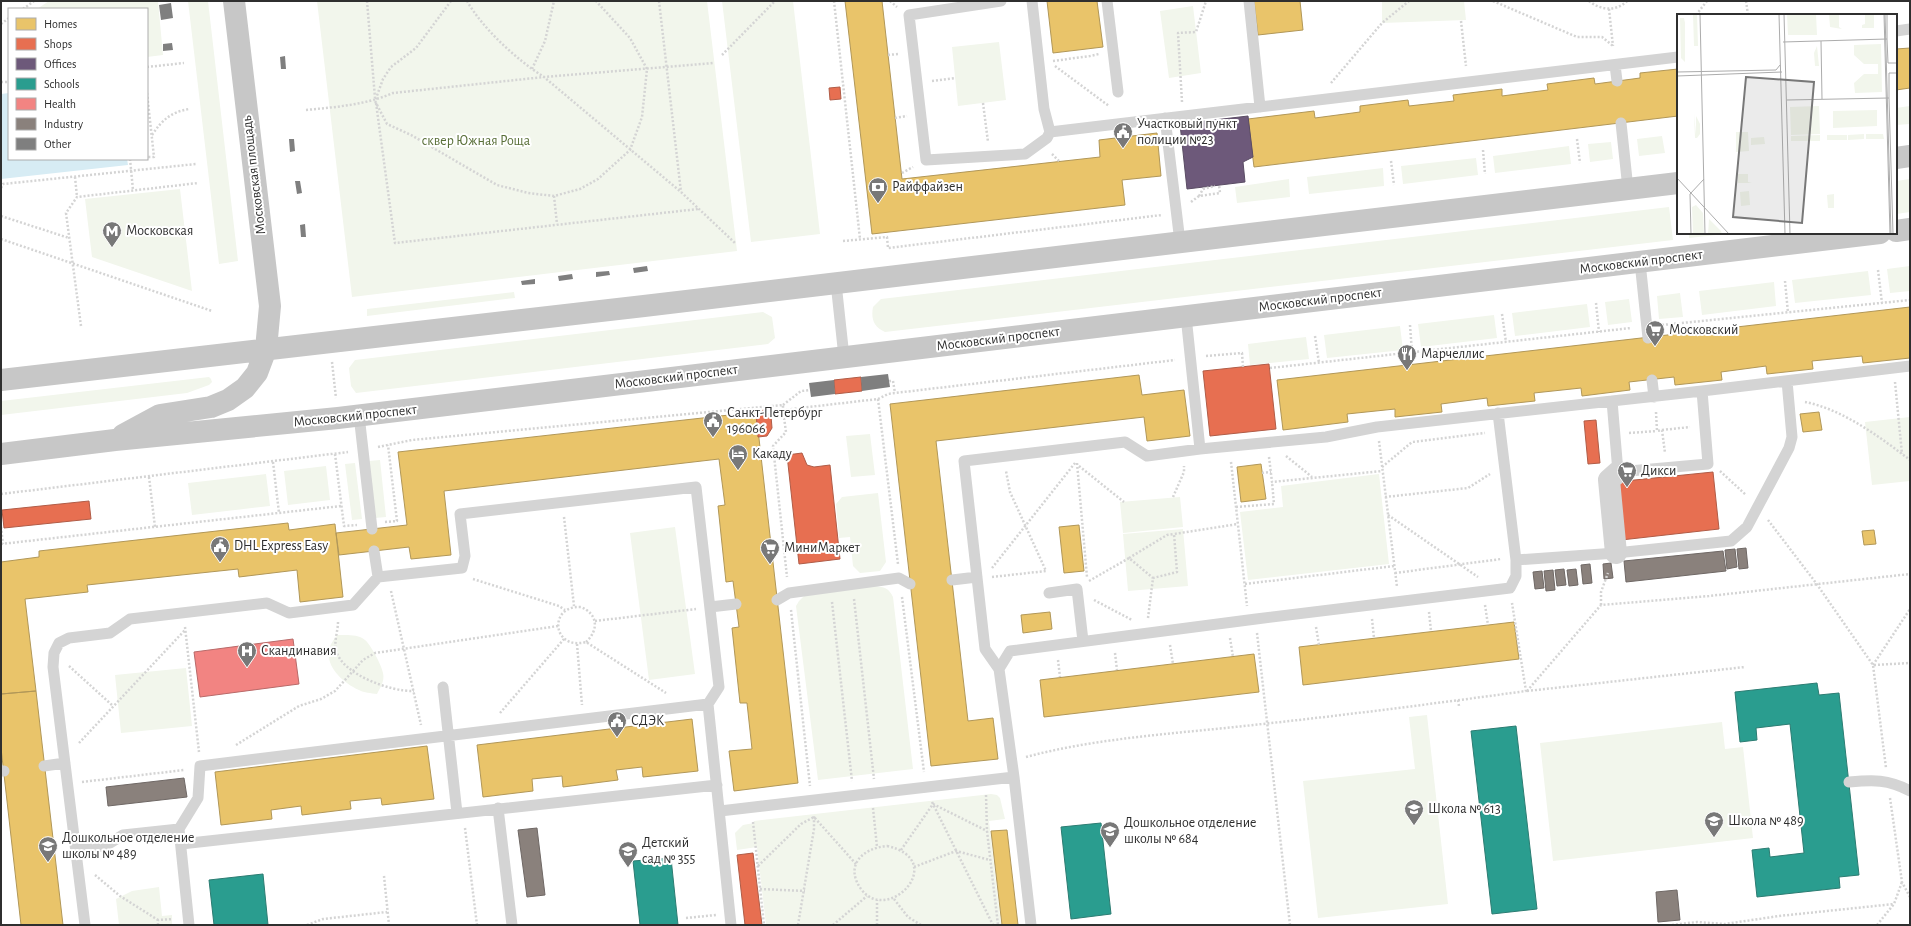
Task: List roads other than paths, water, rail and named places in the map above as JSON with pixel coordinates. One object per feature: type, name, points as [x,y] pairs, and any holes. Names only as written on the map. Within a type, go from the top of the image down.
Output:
[{"type":"main road","name":"Московская площадь","points":[[234,1],[270,306],[266,349]]},
{"type":"main road","points":[[1897,158],[1910,156]]},
{"type":"main road","points":[[1,380],[1677,183]]},
{"type":"main road","points":[[1897,231],[1910,230]]},
{"type":"main road","name":"Московский проспект","points":[[1,454],[115,440],[359,416],[1872,234]]},
{"type":"main road","name":"Московский проспект","points":[[115,440],[160,415],[211,407],[228,400],[245,388],[257,373],[266,349]]},
{"type":"street","points":[[1616,553],[1609,480],[1618,472]]},
{"type":"lane","points":[[1002,1],[909,15],[926,160],[1025,154],[1047,138],[1050,132],[1044,109],[1032,1]]},
{"type":"lane","points":[[1107,1],[1118,92]]},
{"type":"lane","points":[[1249,1],[1260,107]]},
{"type":"lane","points":[[1897,31],[1910,30]]},
{"type":"lane","points":[[1050,132],[1677,57]]},
{"type":"lane","points":[[1615,65],[1617,81]]},
{"type":"lane","points":[[1165,118],[1180,242]]},
{"type":"lane","points":[[1621,123],[1628,189]]},
{"type":"lane","points":[[1640,262],[1647,332]]},
{"type":"lane","points":[[836,283],[844,357]]},
{"type":"lane","points":[[1186,316],[1200,449]]},
{"type":"lane","points":[[1031,925],[1012,760],[999,669],[985,649],[979,577],[964,460],[1125,442],[1147,456],[1283,440],[1326,437],[1377,427],[1702,392],[1910,366]]},
{"type":"lane","points":[[1652,380],[1654,397]]},
{"type":"lane","points":[[1516,560],[1616,553],[1731,540],[1747,527],[1789,448],[1792,437],[1787,381]]},
{"type":"lane","points":[[1612,402],[1618,472],[1708,464],[1702,392]]},
{"type":"lane","points":[[999,669],[1010,651],[1510,588],[1516,576],[1516,560],[1498,413]]},
{"type":"lane","points":[[359,416],[372,529]]},
{"type":"lane","points":[[85,925],[53,667],[54,653],[59,643],[69,638],[110,633],[130,619],[183,612],[267,603],[289,613],[354,605],[383,577],[462,568],[465,556],[460,514],[696,487],[719,687],[708,704],[731,925]]},
{"type":"lane","points":[[374,551],[383,577]]},
{"type":"lane","points":[[952,580],[979,577]]},
{"type":"lane","points":[[777,600],[789,593],[899,578],[910,584]]},
{"type":"lane","points":[[1049,593],[1077,589],[1083,641]]},
{"type":"lane","points":[[710,607],[736,604]]},
{"type":"lane","points":[[443,687],[448,736],[460,812]]},
{"type":"lane","points":[[189,925],[179,829],[198,798],[200,766],[708,704]]},
{"type":"lane","points":[[44,766],[65,763]]},
{"type":"lane","points":[[720,811],[1014,778]]},
{"type":"lane","points":[[1849,782],[1877,780],[1887,781],[1910,791]]},
{"type":"lane","points":[[181,844],[460,812],[717,785]]},
{"type":"lane","points":[[498,808],[512,925]]},
{"type":"lane","points":[[76,849],[105,846],[123,835],[179,829]]},
{"type":"water","points":[[8,93],[8,160],[127,160],[128,165],[1,179],[1,94]]},
{"type":"place","name":"Участковый пункт полиции №23","points":[[1123,149]]},
{"type":"place","name":"Райффайзен","points":[[878,204]]},
{"type":"place","name":"Московская","points":[[112,248]]},
{"type":"place","name":"Московский","points":[[1655,347]]},
{"type":"place","name":"Марчеллис","points":[[1407,371]]},
{"type":"place","name":"Санкт-Петербург 196066","points":[[713,438]]},
{"type":"place","name":"Какаду","points":[[738,471]]},
{"type":"place","name":"Дикси","points":[[1627,488]]},
{"type":"place","name":"DHL Express Easy","points":[[220,563]]},
{"type":"place","name":"МиниМаркет","points":[[770,565]]},
{"type":"place","name":"Скандинавия","points":[[247,668]]},
{"type":"place","name":"СДЭК","points":[[617,738]]},
{"type":"place","name":"Школа № 613","points":[[1414,826]]},
{"type":"place","name":"Школа № 489","points":[[1714,838]]},
{"type":"place","name":"Дошкольное отделение школы № 684","points":[[1110,848]]},
{"type":"place","name":"Дошкольное отделение школы № 489","points":[[48,863]]},
{"type":"place","name":"Детский сад № 355","points":[[628,868]]},
{"type":"park label","name":"сквер Южная Роща","points":[[476,141]]}]
